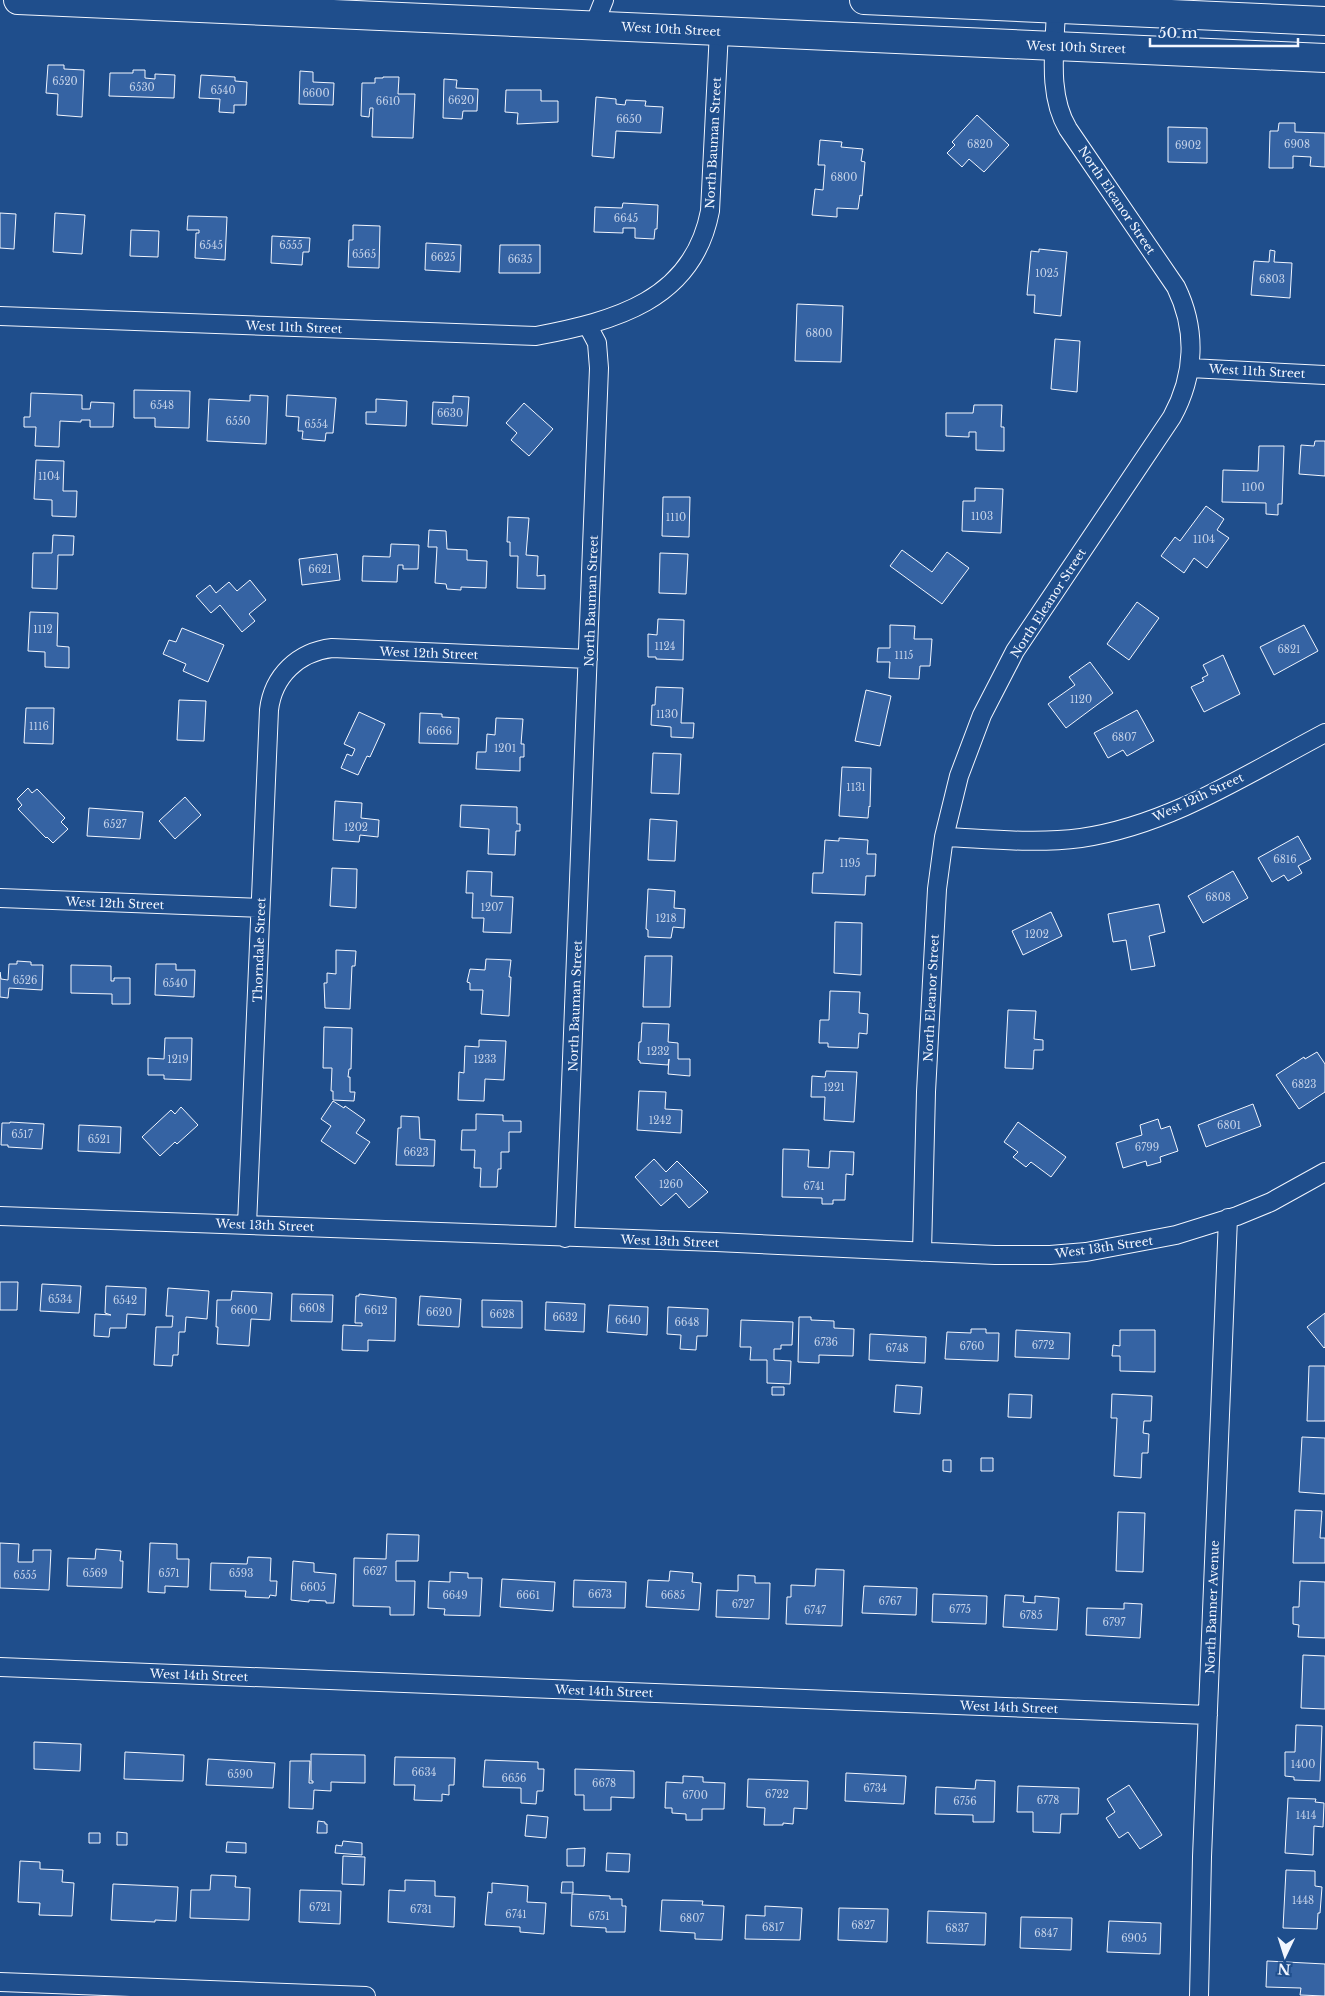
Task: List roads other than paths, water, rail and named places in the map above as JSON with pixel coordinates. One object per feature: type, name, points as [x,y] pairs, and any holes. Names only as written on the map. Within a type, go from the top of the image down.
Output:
[{"type":"main road","name":"West 10th Street","points":[[18,0],[1325,58]]},
{"type":"main road","points":[[864,0],[1325,21]]},
{"type":"street","points":[[594,26],[604,0]]},
{"type":"street","name":"North Eleanor Street","points":[[922,1252],[926,1092],[938,888],[944,837],[952,802],[971,741],[1006,667],[1172,417],[1183,394],[1190,368],[1190,327],[1176,287],[1068,129],[1058,109],[1055,89],[1056,9]]},
{"type":"street","name":"North Bauman Street","points":[[565,1238],[599,359],[597,343],[588,326],[620,315],[667,288],[679,276],[699,245],[706,230],[710,211],[719,31]]},
{"type":"street","name":"West 11th Street","points":[[0,316],[536,336],[588,326]]},
{"type":"street","name":"West 11th Street","points":[[1190,368],[1325,375]]},
{"type":"street","name":"West 12th Street","points":[[279,678],[299,659],[318,650],[332,648],[588,660]]},
{"type":"street","name":"Thorndale Street","points":[[247,1225],[268,710],[279,678]]},
{"type":"street","name":"West 12th Street","points":[[944,837],[1045,840],[1082,838],[1137,826],[1198,800],[1325,733]]},
{"type":"street","name":"West 12th Street","points":[[0,898],[260,908]]},
{"type":"street","name":"West 13th Street","points":[[0,1216],[565,1238],[726,1242],[1023,1255],[1086,1252],[1158,1239],[1228,1218],[1271,1202],[1325,1172]]},
{"type":"street","name":"North Banner Avenue","points":[[1199,1996],[1228,1218]]},
{"type":"street","name":"West 14th Street","points":[[0,1667],[1208,1715]]},
{"type":"street","points":[[0,1982],[366,1996]]}]
